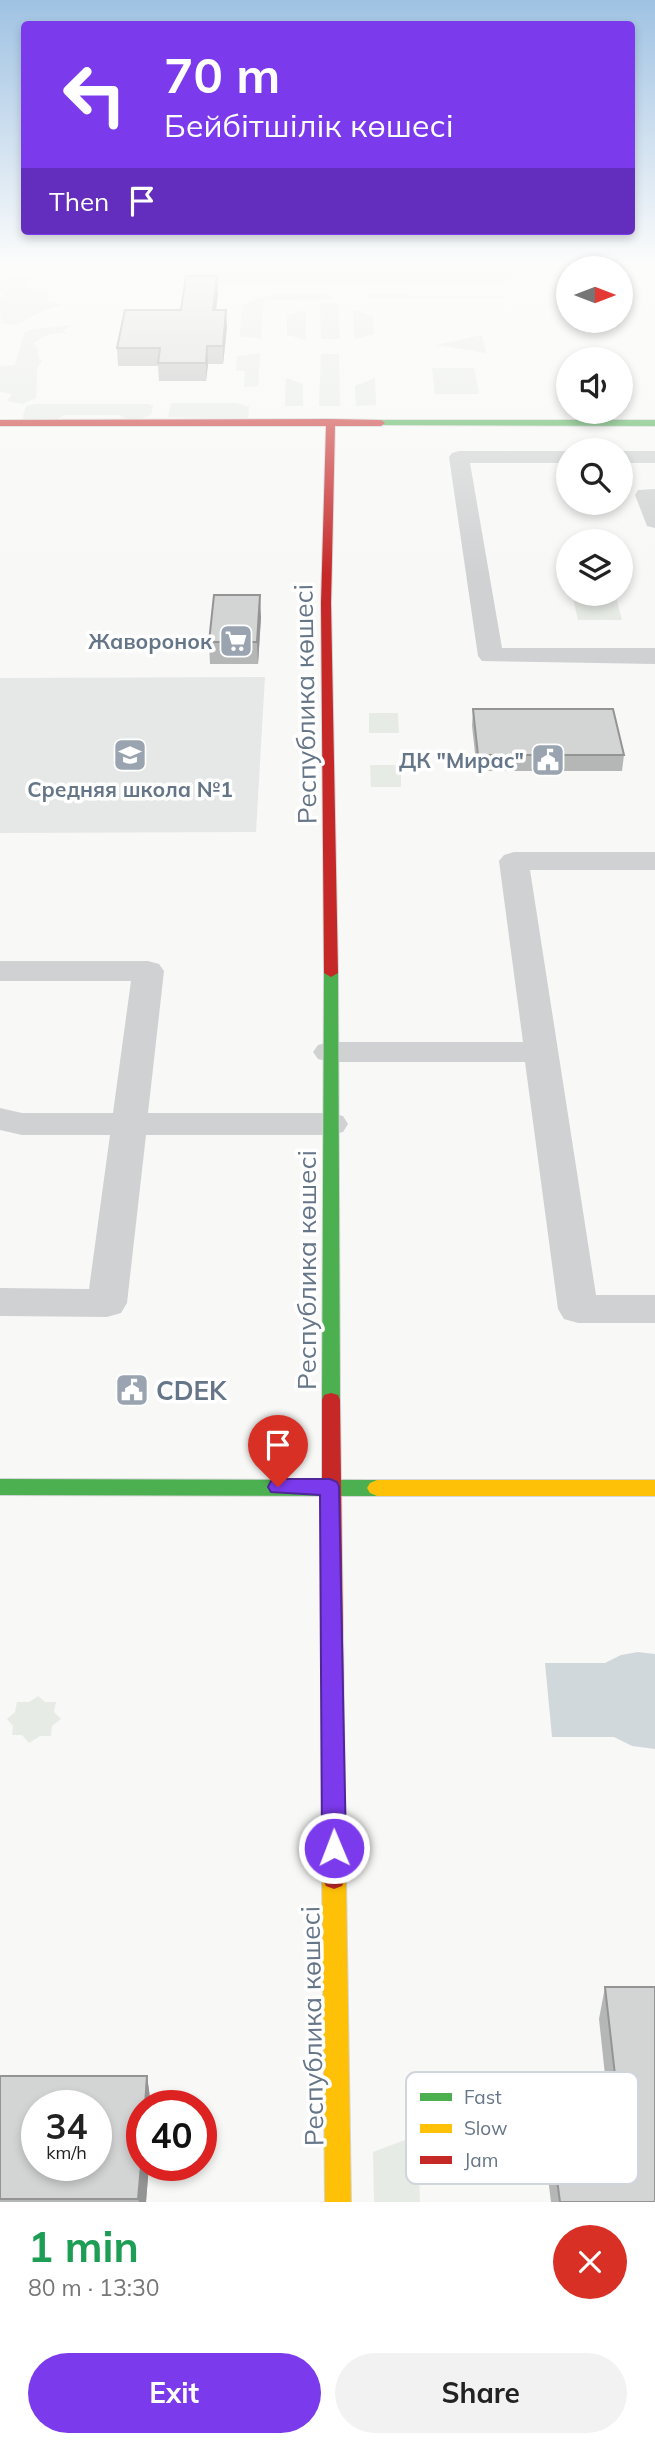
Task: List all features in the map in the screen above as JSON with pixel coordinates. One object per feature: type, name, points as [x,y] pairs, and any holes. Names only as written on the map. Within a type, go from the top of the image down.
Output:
[{"type":"street","name":"Республика көшесі","points":[[331,422],[327,548],[331,835],[330,1487],[338,2202]]},
{"type":"street","points":[[0,423],[655,423]]},
{"type":"street","points":[[556,457],[459,457],[491,656],[655,656]]},
{"type":"street","points":[[633,457],[655,457]]},
{"type":"street","points":[[655,495],[646,495],[655,521]]},
{"type":"street","points":[[655,861],[514,861],[578,1309],[655,1309]]},
{"type":"street","points":[[0,971],[148,971],[107,1303],[0,1302]]},
{"type":"street","points":[[330,1052],[541,1052]]},
{"type":"street","points":[[0,1119],[22,1124],[330,1124]]},
{"type":"street","points":[[0,1487],[655,1488]]},
{"type":"shaded area","points":[[0,369],[37,369],[36,398],[22,404],[7,401],[12,394],[0,392]]},
{"type":"shaded area","points":[[236,369],[259,369],[258,386],[244,387],[245,371],[236,371]]},
{"type":"shaded area","points":[[320,369],[339,369],[340,406],[319,406]]},
{"type":"shaded area","points":[[432,369],[474,369],[479,394],[435,394]]},
{"type":"shaded area","points":[[286,378],[303,384],[303,406],[285,406]]},
{"type":"shaded area","points":[[375,378],[376,405],[356,406],[355,386]]},
{"type":"shaded area","points":[[237,403],[249,407],[248,419],[168,417],[171,404]]},
{"type":"shaded area","points":[[26,406],[153,406],[151,415],[139,419],[118,415],[65,415],[55,420],[22,420]]},
{"type":"shaded area","points":[[575,606],[618,606],[622,620],[578,620]]},
{"type":"shaded area","name":"Средняя школа №1","points":[[265,677],[256,832],[0,833],[0,678]]},
{"type":"shaded area","points":[[369,713],[398,713],[399,733],[369,733]]},
{"type":"shaded area","points":[[370,765],[401,765],[401,787],[371,787]]},
{"type":"shaded area","points":[[638,1652],[655,1654],[655,1749],[632,1746],[614,1737],[552,1737],[545,1663],[605,1663],[621,1655]]},
{"type":"shaded area","points":[[38,1696],[45,1702],[56,1702],[54,1712],[61,1719],[52,1726],[51,1736],[40,1736],[29,1743],[22,1735],[12,1735],[13,1726],[7,1719],[15,1712],[17,1702],[29,1702]]},
{"type":"shaded area","points":[[406,2140],[406,2184],[419,2184],[420,2202],[374,2202],[373,2152]]},
{"type":"building","points":[[214,595],[260,595],[257,642],[209,642]]},
{"type":"building","name":"ДК \"Мирас\"","points":[[473,709],[613,709],[624,755],[478,755]]},
{"type":"building","points":[[605,1987],[655,1987],[655,2202],[560,2202],[558,2184],[638,2184],[638,2072],[615,2072]]},
{"type":"building","points":[[0,2076],[147,2076],[146,2090],[126,2090],[126,2181],[140,2181],[138,2199],[0,2199]]},
{"type":"traffic: fast","points":[[381,423],[655,423]]},
{"type":"traffic: fast","points":[[331,973],[331,1400]]},
{"type":"traffic: fast","points":[[0,1487],[377,1488]]},
{"type":"traffic: slow","points":[[377,1488],[655,1488]]},
{"type":"traffic: slow","points":[[334,1878],[338,2202]]},
{"type":"traffic: jam","points":[[331,422],[326,603],[331,973]]},
{"type":"traffic: jam","points":[[0,423],[381,423]]},
{"type":"traffic: jam","points":[[331,1400],[334,1878]]},
{"type":"place","name":"Жаворонок","points":[[236,641]]},
{"type":"place","name":"Средняя школа №1","points":[[130,755]]},
{"type":"place","name":"ДК \"Мирас\"","points":[[548,760]]},
{"type":"place","name":"CDEK","points":[[132,1390]]},
{"type":"route","points":[[278,1487],[330,1487],[334,1848]]}]
